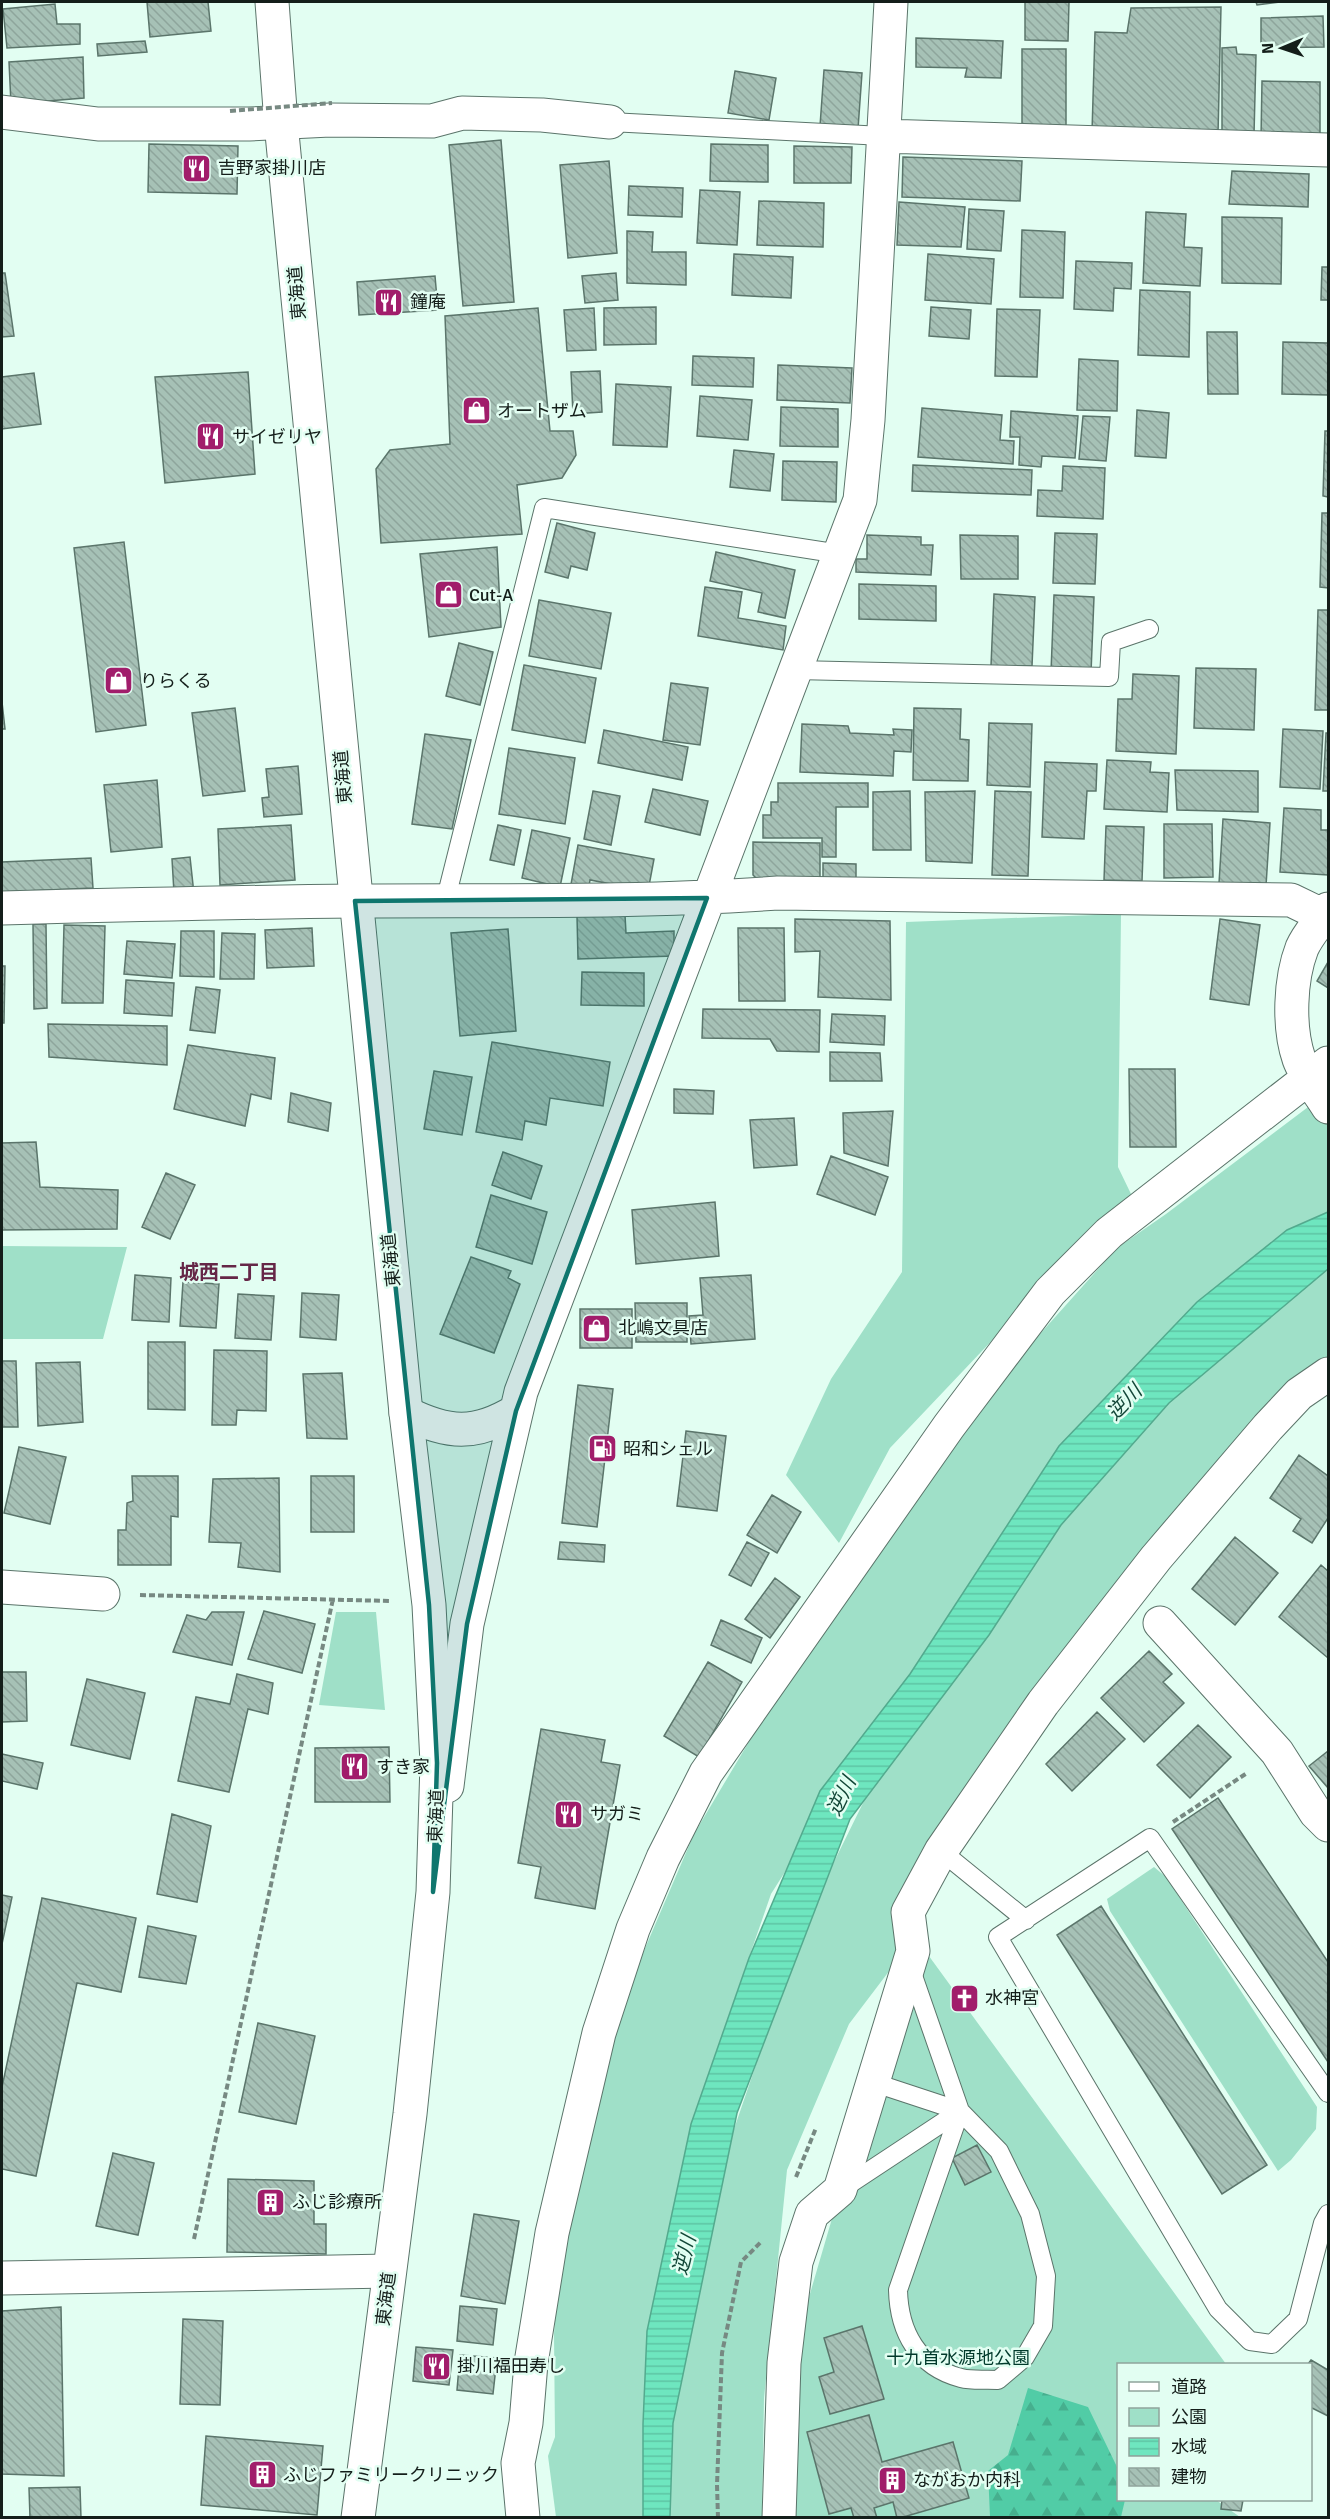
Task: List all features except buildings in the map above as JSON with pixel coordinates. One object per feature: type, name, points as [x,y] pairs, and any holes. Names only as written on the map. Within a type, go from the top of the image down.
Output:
[{"type":"street","name":"東海道","points":[[272,2],[281,123],[355,901],[406,1413],[429,1605],[437,1763],[433,1892],[410,2115],[358,2517]]},
{"type":"street","points":[[433,1892],[467,1624],[516,1411],[707,898],[860,500],[868,420],[891,2]]},
{"type":"street","points":[[2,112],[98,124],[281,123],[330,120],[432,121],[462,113],[542,115],[610,122]]},
{"type":"street","points":[[883,135],[1329,150]]},
{"type":"street","points":[[2,908],[355,901],[707,898],[778,893],[1291,900],[1326,912],[1303,946],[1296,969],[1294,1034],[1300,1060],[1321,1085],[1109,1233],[1050,1292],[949,1426],[706,1773],[663,1858],[633,1929],[599,2033],[552,2233],[531,2363],[526,2423],[518,2463],[524,2517]]},
{"type":"street","points":[[778,2517],[784,2363],[796,2262],[812,2214],[840,2190],[913,1951],[908,1912],[941,1851],[1043,1703],[1156,1558],[1299,1394],[1329,1374]]},
{"type":"street","points":[[406,1413],[448,1430],[473,1429],[494,1424],[516,1411]]},
{"type":"street","points":[[2,1587],[103,1594]]},
{"type":"street","points":[[1161,1623],[1277,1752],[1316,1813],[1329,1825]]},
{"type":"street","points":[[2,2278],[389,2271]]},
{"type":"lane","points":[[610,122],[883,135]]},
{"type":"lane","points":[[446,902],[544,508],[840,554]]},
{"type":"lane","points":[[795,670],[1108,677],[1111,642],[1149,628]]},
{"type":"lane","points":[[1329,2094],[1150,1838],[998,1937],[1218,2309],[1250,2341],[1272,2344],[1298,2319],[1323,2223],[1329,2214]]},
{"type":"lane","points":[[941,1851],[1026,1920]]},
{"type":"lane","points":[[909,1965],[960,2111],[999,2151],[1030,2214],[1046,2276],[1043,2326],[1025,2357],[998,2380],[963,2378],[943,2372],[916,2352],[909,2340],[898,2304],[898,2290],[960,2111]]},
{"type":"lane","points":[[872,2082],[960,2111]]},
{"type":"lane","points":[[840,2190],[960,2111]]},
{"type":"path","points":[[230,111],[332,104]]},
{"type":"path","points":[[103,1594],[391,1600]]},
{"type":"path","points":[[187,2274],[333,1599]]},
{"type":"path","points":[[1150,1838],[1277,1752]]},
{"type":"highlighted area","points":[[707,898],[516,1411],[467,1624],[433,1892],[437,1763],[429,1605],[355,901]]},
{"type":"green space","points":[[1121,914],[1118,1167],[1131,1194],[890,1448],[839,1543],[786,1475],[831,1379],[902,1272],[906,922]]},
{"type":"green space","points":[[1328,1092],[1328,1212],[1287,1230],[1197,1302],[1059,1446],[910,1674],[771,1894],[696,2110],[644,2517],[556,2517],[548,2456],[555,2437],[554,2334],[562,2226],[607,2037],[694,1834],[821,1621],[970,1412],[1117,1248]]},
{"type":"green space","points":[[2,1246],[127,1247],[103,1339],[2,1339]]},
{"type":"green space","points":[[1328,1269],[1328,1356],[1229,1450],[1022,1726],[896,1962],[849,2024],[787,2170],[764,2398],[762,2517],[670,2518],[673,2423],[732,2135],[760,2053],[831,1868],[865,1799],[989,1635],[1061,1525],[1169,1403]]},
{"type":"green space","points":[[336,1612],[376,1612],[385,1710],[319,1705]]},
{"type":"green space","points":[[1154,1867],[1166,1877],[1317,2107],[1316,2129],[1291,2160],[1278,2171],[1110,1911],[1107,1899]]},
{"type":"green space","name":"十九首水源地公園","points":[[918,1941],[1225,2363],[1117,2363],[1117,2501],[1217,2501],[1240,2517],[793,2518],[790,2362],[872,2082]]},
{"type":"green space","points":[[1028,2388],[1088,2407],[1117,2467],[1117,2501],[1125,2501],[1121,2517],[990,2517],[988,2471],[1008,2455]]},
{"type":"water","name":"逆川","points":[[1328,1212],[1328,1269],[1169,1403],[1061,1525],[989,1635],[850,1819],[737,2113],[673,2423],[670,2517],[643,2517],[643,2424],[647,2331],[691,2124],[749,1958],[820,1791],[910,1674],[1059,1446],[1197,1302],[1287,1230]]},
{"type":"place","name":"吉野家掛川店","points":[[197,168]]},
{"type":"place","name":"鐘庵","points":[[389,302]]},
{"type":"place","name":"オートザム","points":[[476,411]]},
{"type":"place","name":"サイゼリヤ","points":[[211,437]]},
{"type":"place","name":"Cut-A","points":[[448,595]]},
{"type":"place","name":"りらくる","points":[[119,681]]},
{"type":"place","name":"北嶋文具店","points":[[597,1328]]},
{"type":"place","name":"昭和シェル","points":[[602,1449]]},
{"type":"place","name":"すき家","points":[[355,1767]]},
{"type":"place","name":"サガミ","points":[[569,1814]]},
{"type":"place","name":"水神宮","points":[[964,1998]]},
{"type":"place","name":"ふじ診療所","points":[[271,2202]]},
{"type":"place","name":"掛川福田寿し","points":[[436,2366]]},
{"type":"place","name":"ふじファミリークリニック","points":[[262,2475]]},
{"type":"place","name":"ながおか内科","points":[[892,2480]]},
{"type":"district","name":"城西二丁目","points":[[229,1272]]}]
